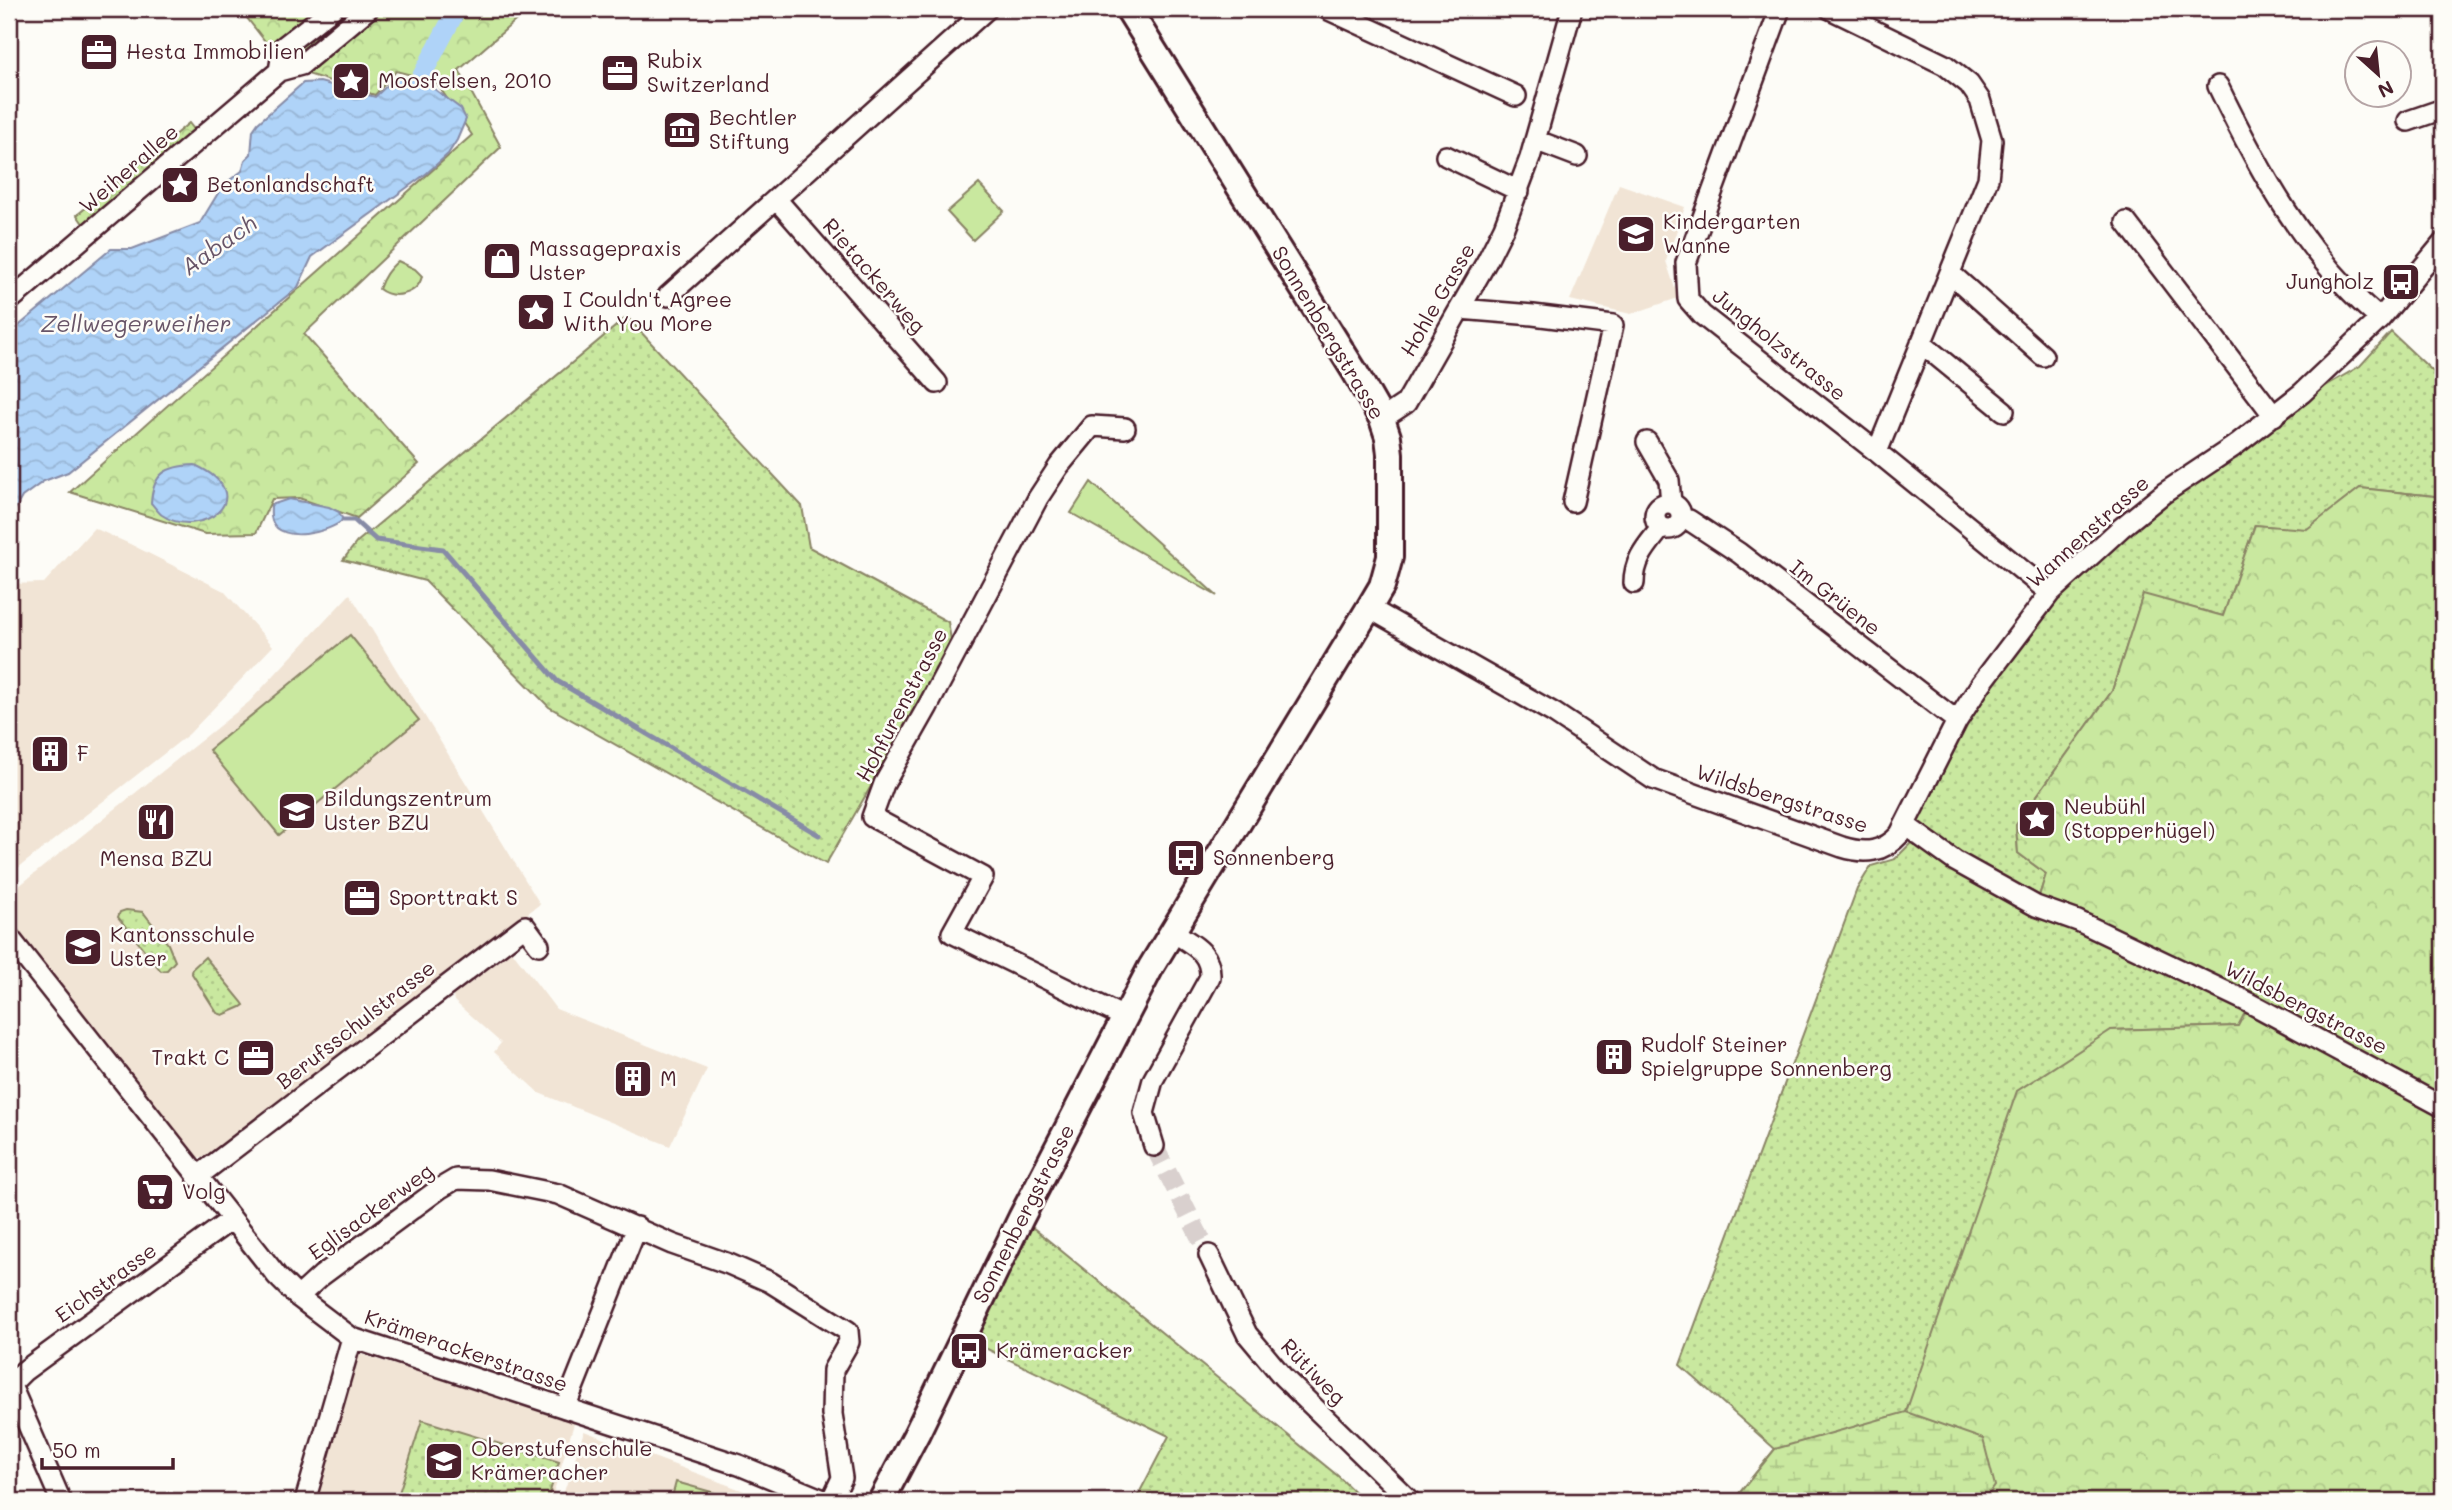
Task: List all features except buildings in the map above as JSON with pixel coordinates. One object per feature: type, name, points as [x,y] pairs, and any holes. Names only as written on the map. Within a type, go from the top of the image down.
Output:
[{"type":"street","name":"Weiherallee","points":[[279,71],[283,47],[332,9]]},
{"type":"street","name":"Weiherallee","points":[[9,301],[279,71],[301,65],[368,9]]},
{"type":"street","points":[[668,296],[987,9]]},
{"type":"street","name":"Sonnenbergstrasse","points":[[881,1501],[1124,1017],[1172,931],[1382,586],[1390,557],[1390,454],[1382,419],[1356,372],[1128,9]]},
{"type":"street","points":[[1327,9],[1516,96]]},
{"type":"street","name":"Hohle Gasse","points":[[1382,419],[1406,403],[1487,261],[1518,191],[1572,9]]},
{"type":"street","name":"Jungholzstrasse","points":[[1780,9],[1686,263],[1688,299],[1702,315],[1877,452],[2050,593]]},
{"type":"street","points":[[1830,9],[1945,65],[1969,84],[1980,100],[1992,140],[1988,179],[1877,452]]},
{"type":"street","points":[[2218,86],[2252,157],[2299,230],[2357,298],[2380,320]]},
{"type":"street","points":[[2408,121],[2443,109]]},
{"type":"street","points":[[1535,140],[1577,156]]},
{"type":"street","points":[[1446,156],[1518,191]]},
{"type":"street","name":"Rietackerweg","points":[[776,199],[937,383]]},
{"type":"street","points":[[2126,222],[2274,416]]},
{"type":"street","name":"Wannenstrasse","points":[[1905,825],[1957,721],[1981,684],[2050,593],[2164,493],[2234,447],[2311,385],[2380,320],[2443,243]]},
{"type":"street","points":[[1950,273],[2043,356]]},
{"type":"street","points":[[1460,309],[1613,325],[1573,502]]},
{"type":"street","points":[[1921,343],[2004,411]]},
{"type":"street","name":"Hohfurenstrasse","points":[[1124,1017],[952,933],[983,877],[872,817],[884,784],[1038,498],[1059,466],[1092,426],[1125,428]]},
{"type":"street","points":[[1634,583],[1638,558],[1661,528],[1676,527],[1676,511],[1669,480],[1647,442]]},
{"type":"street","name":"Im Grüene","points":[[1676,511],[1739,553],[1957,721]]},
{"type":"street","name":"Wildsbergstrasse","points":[[1369,608],[1554,713],[1653,779],[1856,851],[1871,852],[1890,845],[1905,825],[1955,861],[2036,906],[2078,921],[2250,1003],[2443,1107]]},
{"type":"street","name":"Berufsschulstrasse","points":[[197,1177],[525,926],[539,945]]},
{"type":"street","points":[[1154,1146],[1144,1113],[1153,1080],[1210,977],[1211,966],[1207,956],[1172,931]]},
{"type":"street","name":"Krämerackerstrasse","points":[[9,937],[277,1276],[298,1297],[352,1338],[739,1465],[826,1501]]},
{"type":"street","name":"Eglisackerweg","points":[[298,1297],[351,1254],[456,1179],[489,1180],[558,1194],[672,1244],[769,1282],[848,1331],[849,1342],[833,1370],[832,1414],[842,1478],[831,1501]]},
{"type":"street","name":"Eichstrasse","points":[[9,1384],[232,1219]]},
{"type":"street","points":[[565,1408],[637,1227]]},
{"type":"street","name":"Rütiweg","points":[[1209,1255],[1247,1334],[1283,1377],[1410,1501]]},
{"type":"street","points":[[305,1501],[352,1338]]},
{"type":"street","points":[[9,1384],[61,1501]]},
{"type":"shaded area","name":"Kindergarten Wanne","points":[[1619,184],[1685,207],[1666,261],[1678,298],[1631,314],[1570,300]]},
{"type":"shaded area","points":[[94,528],[224,591],[273,646],[189,734],[9,875],[9,584],[44,583]]},
{"type":"shaded area","name":"Bildungszentrum Uster BZU","points":[[350,594],[540,904],[211,1155],[197,1158],[191,1155],[9,926],[9,894],[249,702]]},
{"type":"shaded area","points":[[512,951],[556,1009],[707,1069],[670,1146],[539,1093],[494,1052],[501,1043],[454,1001],[453,996]]},
{"type":"shaded area","name":"Oberstufenschule Krämeracher","points":[[356,1353],[575,1420],[551,1501],[315,1501]]},
{"type":"shaded area","points":[[584,1431],[744,1491],[741,1501],[561,1501]]},
{"type":"green space","points":[[240,9],[529,9],[459,70],[501,147],[304,334],[419,464],[357,518],[299,498],[272,499],[256,533],[205,534],[70,492],[472,135],[435,81],[396,71],[375,95],[285,67]]},
{"type":"green space","points":[[189,123],[197,133],[84,225],[77,215]]},
{"type":"green space","points":[[979,184],[1004,211],[973,240],[947,212]]},
{"type":"green space","points":[[398,261],[415,269],[422,276],[416,288],[398,295],[379,289],[386,274]]},
{"type":"green space","points":[[627,317],[802,506],[809,547],[948,622],[952,646],[826,864],[549,707],[425,581],[343,560],[357,542]]},
{"type":"green space","points":[[2391,332],[2443,381],[2443,497],[2360,488],[2307,530],[2255,525],[2223,616],[2143,595],[2112,691],[2016,825],[2018,853],[2046,874],[2036,906],[2250,1003],[2239,1026],[2111,1030],[1976,1456],[1733,1501],[1775,1449],[1680,1365],[1857,889],[1871,866],[1895,859],[1913,841],[1920,815],[1963,731],[1981,684],[2050,593],[2274,416],[2360,366]]},
{"type":"green space","points":[[1091,482],[1217,596],[1071,513]]},
{"type":"green space","points":[[2360,488],[2443,497],[2443,1501],[1943,1501],[1906,1412],[2017,1091],[2111,1030],[2238,1026],[2250,1003],[2036,906],[2046,874],[2018,853],[2016,825],[2112,691],[2143,594],[2223,616],[2255,525],[2307,529]]},
{"type":"green space","points":[[350,635],[419,720],[279,835],[209,750]]},
{"type":"green space","points":[[120,912],[143,912],[168,944],[175,961],[167,970],[161,971],[118,917]]},
{"type":"green space","points":[[205,957],[244,1005],[223,1015],[217,1013],[191,972]]},
{"type":"green space","points":[[1021,1218],[1338,1476],[1364,1501],[1135,1501],[1169,1436],[962,1337]]},
{"type":"green space","points":[[1906,1412],[1983,1439],[1995,1486],[1984,1501],[1733,1501],[1775,1449]]},
{"type":"green space","points":[[422,1420],[559,1462],[547,1501],[416,1501],[398,1496]]},
{"type":"green space","points":[[676,1482],[733,1498],[732,1501],[671,1501]]},
{"type":"water","name":"Zellwegerweiher","points":[[397,76],[429,85],[461,109],[466,119],[448,154],[427,173],[312,257],[298,287],[68,472],[44,481],[22,497],[9,520],[9,334],[111,249],[132,249],[200,223],[223,185],[242,171],[245,160],[251,154],[253,130],[258,123],[303,83],[320,82],[375,97]]},
{"type":"water","points":[[195,465],[215,477],[224,490],[225,502],[218,512],[207,519],[192,523],[177,522],[162,515],[151,503],[158,478],[176,467]]},
{"type":"water","points":[[289,499],[329,507],[339,512],[343,520],[317,532],[285,532],[277,528],[272,521],[271,505]]},
{"type":"waterway","points":[[419,81],[457,9]]},
{"type":"waterway","points":[[343,520],[354,520],[376,540],[443,549],[557,681],[819,835]]},
{"type":"tunnel","points":[[1154,1146],[1209,1255]]},
{"type":"place","name":"Hesta Immobilien","points":[[99,52]]},
{"type":"place","name":"Rubix Switzerland","points":[[620,73]]},
{"type":"place","name":"Moosfelsen, 2010","points":[[351,81]]},
{"type":"place","name":"Bechtler Stiftung","points":[[682,130]]},
{"type":"place","name":"Betonlandschaft","points":[[180,185]]},
{"type":"place","name":"Kindergarten Wanne","points":[[1636,234]]},
{"type":"place","name":"Massagepraxis Uster","points":[[502,261]]},
{"type":"place","name":"Jungholz","points":[[2401,282]]},
{"type":"place","name":"I Couldn't Agree With You More","points":[[536,312]]},
{"type":"place","name":"F","points":[[50,754]]},
{"type":"place","name":"Bildungszentrum Uster BZU","points":[[297,811]]},
{"type":"place","name":"Neubühl (Stopperhügel)","points":[[2037,819]]},
{"type":"place","name":"Mensa BZU","points":[[156,822]]},
{"type":"place","name":"Sonnenberg","points":[[1186,858]]},
{"type":"place","name":"Sporttrakt S","points":[[362,898]]},
{"type":"place","name":"Kantonsschule Uster","points":[[83,947]]},
{"type":"place","name":"Rudolf Steiner Spielgruppe Sonnenberg","points":[[1614,1057]]},
{"type":"place","name":"Trakt C","points":[[256,1058]]},
{"type":"place","name":"M","points":[[633,1079]]},
{"type":"place","name":"Volg","points":[[155,1192]]},
{"type":"place","name":"Krämeracker","points":[[969,1351]]},
{"type":"place","name":"Oberstufenschule Krämeracher","points":[[444,1461]]},
{"type":"water label","name":"Aabach","points":[[219,245]]}]
